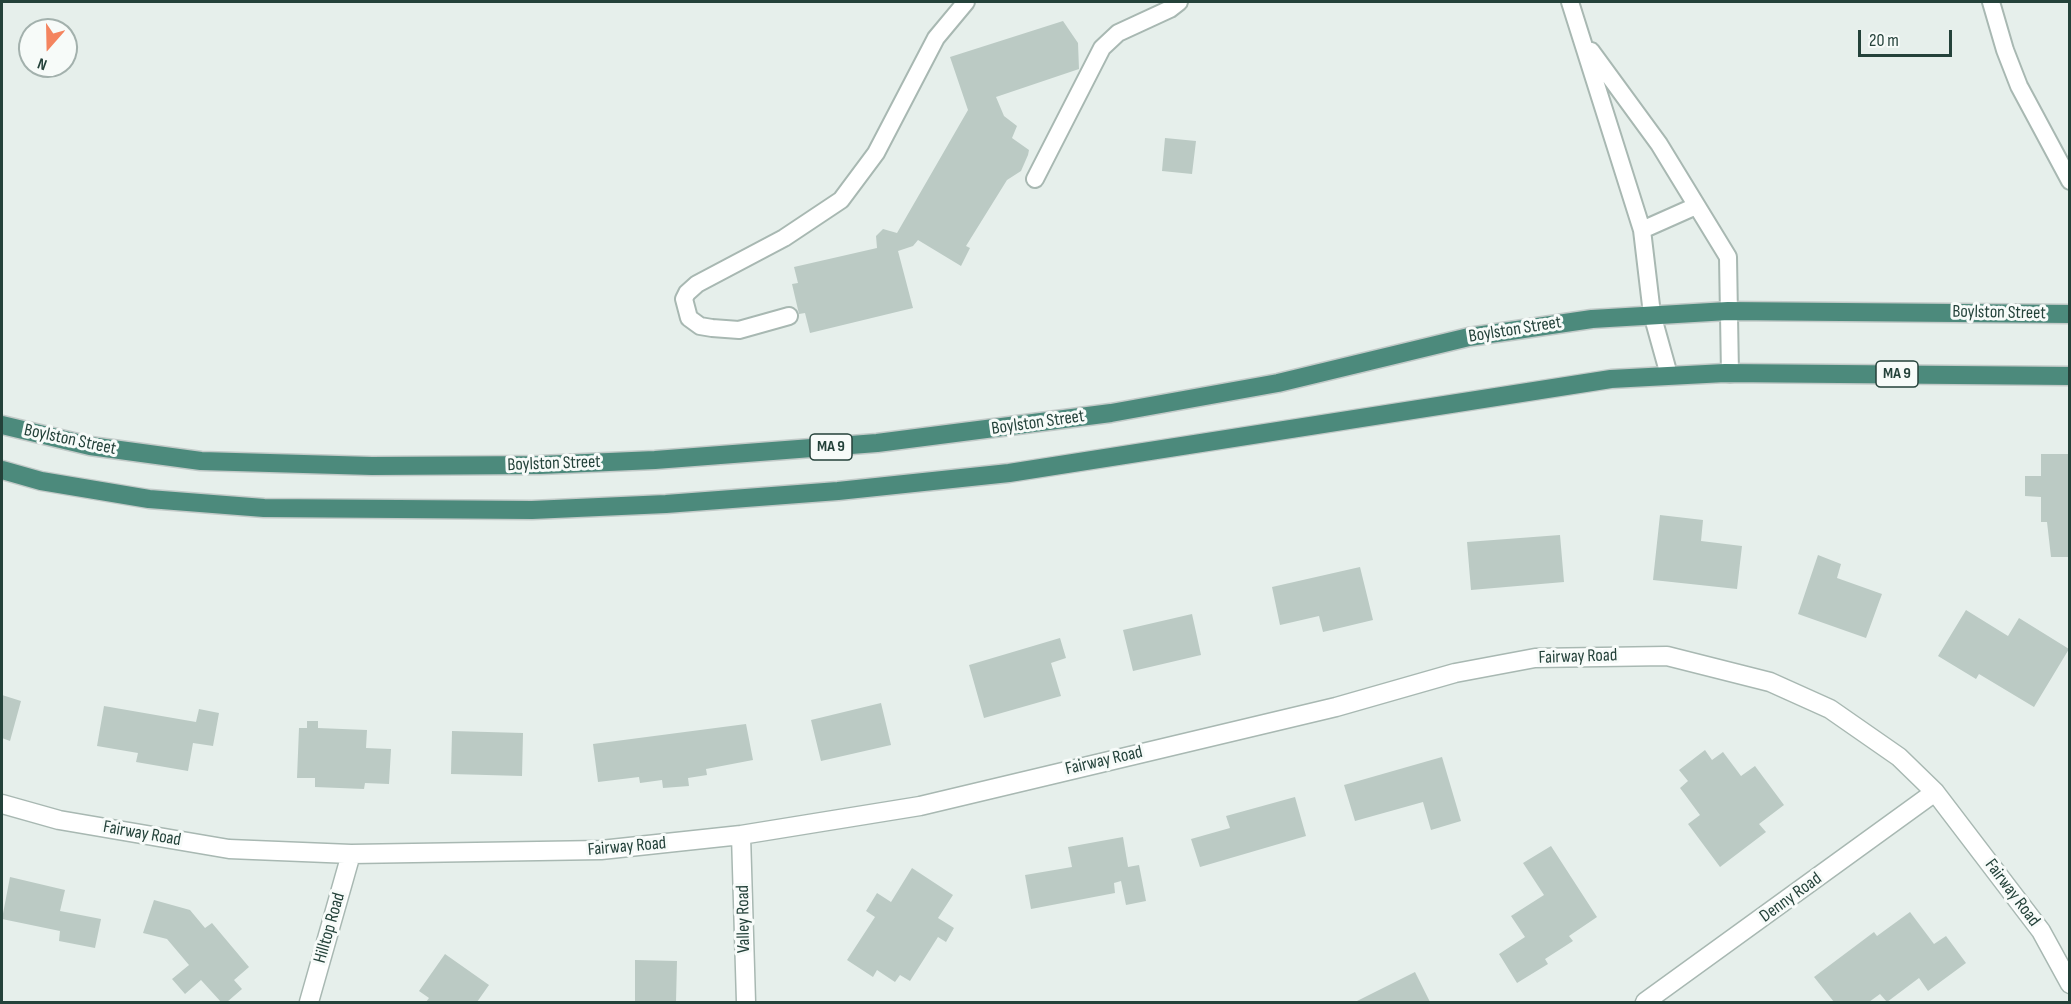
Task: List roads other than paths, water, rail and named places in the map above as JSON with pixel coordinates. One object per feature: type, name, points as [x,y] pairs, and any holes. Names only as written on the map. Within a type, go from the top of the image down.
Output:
[{"type":"highway","name":"Boylston Street","points":[[2,425],[101,448],[234,462],[484,466],[666,459],[877,443],[1099,415],[1266,386],[1469,337],[1562,322],[1652,314],[1728,311],[2070,314]]},
{"type":"highway","name":"MA 9","points":[[2,471],[41,481],[149,499],[264,508],[532,510],[666,504],[838,491],[1009,473],[1611,379],[1730,374],[2070,376]]},
{"type":"street","name":"Fairway Road","points":[[2,804],[59,820],[230,849],[351,854],[601,850],[741,835],[920,806],[1336,708],[1455,673],[1535,658],[1667,656],[1770,682],[1830,710],[1899,757],[1935,792],[2041,931],[2070,984]]},
{"type":"street","name":"Denny Road","points":[[1645,1002],[1935,792]]},
{"type":"street","name":"Valley Road","points":[[741,835],[746,1002]]},
{"type":"street","name":"Hilltop Road","points":[[309,1002],[351,854]]},
{"type":"lane","points":[[789,316],[739,330],[712,328],[700,326],[689,318],[684,299],[697,284],[765,249],[841,200],[876,153],[936,38],[966,2]]},
{"type":"lane","points":[[1035,179],[1102,48],[1118,33],[1170,9],[1179,2]]},
{"type":"lane","points":[[1570,2],[1584,40],[1642,230],[1652,314],[1669,375]]},
{"type":"lane","points":[[1990,2],[2005,51],[2019,86],[2070,182]]},
{"type":"lane","points":[[1584,40],[1659,144],[1728,257],[1730,374]]},
{"type":"lane","points":[[1642,230],[1696,206]]}]
